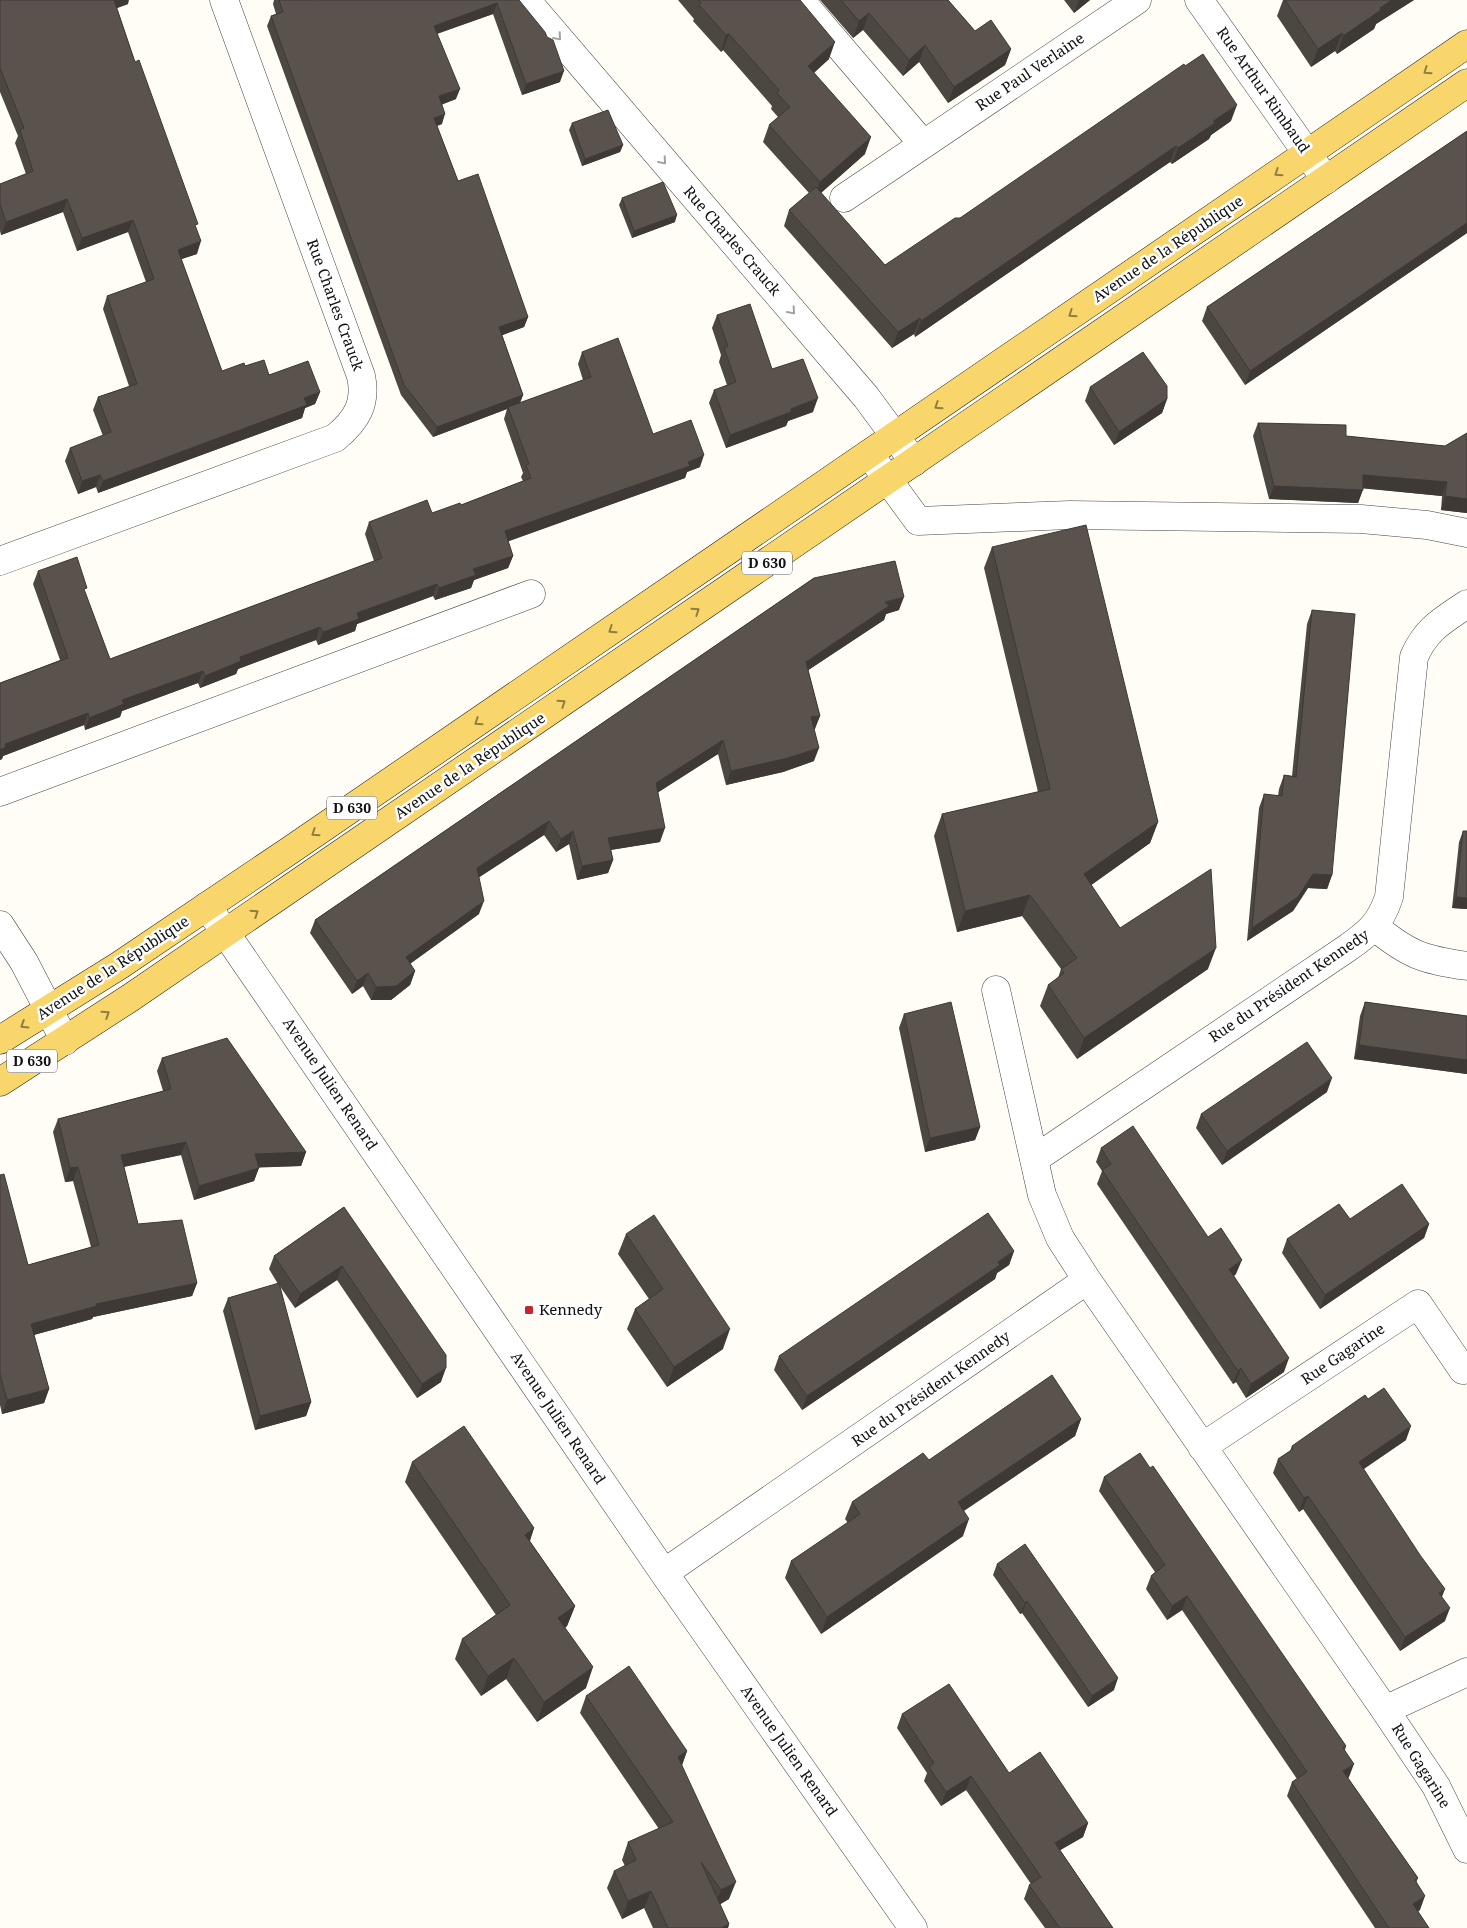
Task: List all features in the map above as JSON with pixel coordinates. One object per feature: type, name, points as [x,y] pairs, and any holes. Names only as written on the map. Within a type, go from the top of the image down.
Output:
[{"type":"main road","name":"Avenue de la République","points":[[0,1040],[207,906],[1467,44]]},
{"type":"main road","name":"Avenue de la République","points":[[0,1082],[65,1041],[226,933],[1467,83]]},
{"type":"street","name":"Rue Charles Crauck","points":[[0,562],[335,438],[354,420],[359,411],[364,388],[361,376],[224,0]]},
{"type":"street","name":"Rue Charles Crauck","points":[[526,0],[896,435],[914,462]]},
{"type":"street","points":[[800,0],[923,144]]},
{"type":"street","name":"Rue Paul Verlaine","points":[[844,198],[1137,0]]},
{"type":"street","name":"Rue Arthur Rimbaud","points":[[1199,0],[1326,180]]},
{"type":"street","points":[[869,454],[918,521],[1070,515],[1361,519],[1427,525],[1467,533]]},
{"type":"street","points":[[0,792],[531,594]]},
{"type":"street","name":"Rue du Président Kennedy","points":[[1036,1158],[1376,927],[1384,914],[1389,897],[1414,657],[1421,642],[1434,627],[1467,604]]},
{"type":"street","name":"Avenue Julien Renard","points":[[207,906],[664,1573],[913,1928]]},
{"type":"street","points":[[0,925],[20,955],[65,1041]]},
{"type":"street","points":[[1376,927],[1398,946],[1413,954],[1434,962],[1467,966]]},
{"type":"street","points":[[996,990],[1036,1158],[1042,1196],[1060,1238],[1087,1280]]},
{"type":"street","name":"Rue du Président Kennedy","points":[[664,1573],[1087,1280]]},
{"type":"street","name":"Rue Gagarine","points":[[1087,1280],[1386,1710],[1436,1786],[1467,1849]]},
{"type":"street","name":"Rue Gagarine","points":[[1202,1447],[1418,1304],[1463,1370]]},
{"type":"street","name":"Rue Gagarine","points":[[1386,1710],[1467,1672]]},
{"type":"building","points":[[0,0],[114,0],[135,62],[139,60],[198,224],[195,225],[201,241],[178,250],[222,371],[244,363],[245,366],[264,360],[269,375],[308,361],[320,392],[304,398],[307,405],[103,481],[100,475],[82,481],[70,448],[111,432],[98,397],[137,384],[107,296],[154,279],[133,220],[82,238],[67,199],[6,222],[0,204],[0,184],[33,171],[20,130],[24,128],[0,68]]},
{"type":"building","points":[[279,0],[519,0],[547,37],[553,40],[564,71],[526,84],[497,3],[434,26],[460,89],[439,96],[445,114],[434,118],[458,181],[478,174],[528,317],[499,327],[523,395],[437,427],[404,385],[271,16],[283,12]]},
{"type":"building","points":[[698,0],[800,0],[835,42],[808,66],[871,137],[820,182],[769,125],[790,107],[777,93],[779,90],[729,34],[726,35],[699,5],[701,3]]},
{"type":"building","points":[[841,0],[948,0],[975,31],[991,20],[1011,49],[954,87],[925,45],[909,60],[869,13],[859,21]]},
{"type":"building","points":[[1285,0],[1392,0],[1380,8],[1381,10],[1343,36],[1342,33],[1318,49]]},
{"type":"building","points":[[1203,54],[1237,105],[1213,121],[1215,123],[1178,148],[1176,146],[921,321],[920,318],[898,332],[789,210],[816,187],[885,265],[955,218],[960,218],[1184,64],[1185,66]]},
{"type":"building","points":[[608,110],[623,145],[585,159],[572,123]]},
{"type":"building","points":[[1467,131],[1467,223],[1250,371],[1207,307]]},
{"type":"building","points":[[663,182],[677,215],[634,231],[622,198]]},
{"type":"building","points":[[750,304],[772,369],[803,359],[818,398],[791,409],[791,412],[730,435],[714,390],[736,382],[724,348],[728,346],[717,315]]},
{"type":"building","points":[[618,338],[653,434],[691,420],[704,455],[688,462],[690,466],[505,531],[513,556],[473,569],[476,575],[439,588],[437,584],[357,613],[359,619],[323,632],[320,627],[240,657],[241,661],[205,676],[203,671],[122,700],[124,704],[89,718],[88,713],[5,744],[6,747],[0,750],[0,683],[68,658],[38,571],[77,557],[87,588],[84,589],[110,659],[382,558],[369,522],[427,500],[432,513],[460,503],[461,505],[531,478],[526,465],[529,464],[508,407],[591,377],[582,352]]},
{"type":"building","points":[[1143,352],[1167,386],[1167,399],[1119,432],[1090,387]]},
{"type":"building","points":[[1258,423],[1346,425],[1346,436],[1445,446],[1467,433],[1467,499],[1445,496],[1447,482],[1363,475],[1363,490],[1274,486]]},
{"type":"building","points":[[1086,525],[1158,822],[1084,874],[1120,928],[1211,869],[1216,948],[1084,1038],[1048,985],[1064,973],[1061,969],[1077,958],[1030,895],[965,911],[942,814],[1050,789],[992,547]]},
{"type":"building","points":[[895,561],[904,597],[885,602],[889,606],[806,662],[820,716],[811,717],[819,748],[788,758],[731,771],[723,740],[656,783],[665,828],[608,838],[613,860],[582,866],[573,831],[561,839],[549,821],[477,868],[484,901],[406,957],[415,971],[396,986],[376,987],[368,973],[357,981],[315,920],[814,578]]},
{"type":"building","points":[[1312,610],[1355,614],[1332,875],[1313,874],[1298,897],[1252,928],[1264,794],[1282,796],[1284,775],[1296,777]]},
{"type":"building","points":[[1463,831],[1467,831],[1467,898],[1456,897]]},
{"type":"building","points":[[951,1002],[980,1127],[930,1138],[904,1014]]},
{"type":"building","points":[[1365,1002],[1467,1016],[1467,1060],[1359,1045]]},
{"type":"building","points":[[227,1038],[306,1152],[255,1154],[259,1168],[199,1186],[186,1142],[121,1155],[138,1224],[182,1220],[197,1283],[96,1304],[97,1306],[31,1324],[49,1389],[7,1400],[0,1374],[0,1175],[4,1174],[28,1265],[99,1245],[78,1167],[70,1168],[58,1119],[171,1089],[162,1058]]},
{"type":"building","points":[[1307,1042],[1332,1078],[1227,1151],[1201,1114]]},
{"type":"building","points":[[1133,1126],[1208,1237],[1221,1228],[1242,1260],[1229,1269],[1289,1358],[1251,1384],[1241,1368],[1238,1371],[1102,1170],[1111,1164],[1101,1148]]},
{"type":"building","points":[[1402,1184],[1429,1224],[1325,1295],[1287,1239],[1339,1204],[1350,1219]]},
{"type":"building","points":[[344,1207],[446,1355],[446,1368],[422,1384],[342,1266],[300,1294],[274,1256]]},
{"type":"building","points":[[988,1213],[1014,1251],[998,1262],[1000,1265],[807,1396],[779,1356]]},
{"type":"building","points":[[654,1215],[730,1329],[674,1367],[635,1309],[663,1289],[626,1234]]},
{"type":"building","points":[[279,1283],[311,1402],[260,1416],[228,1298]]},
{"type":"building","points":[[1052,1375],[1081,1419],[958,1502],[969,1519],[827,1617],[791,1561],[860,1514],[852,1502],[923,1453],[929,1460]]},
{"type":"building","points":[[1384,1388],[1411,1426],[1359,1462],[1420,1555],[1445,1589],[1439,1593],[1450,1608],[1405,1637],[1308,1496],[1304,1498],[1278,1459],[1293,1449],[1292,1446],[1365,1395],[1368,1399]]},
{"type":"building","points":[[464,1426],[534,1528],[525,1535],[575,1606],[558,1618],[593,1667],[544,1702],[514,1658],[488,1676],[462,1639],[510,1605],[412,1462]]},
{"type":"building","points":[[1140,1453],[1150,1468],[1153,1466],[1346,1746],[1343,1748],[1354,1764],[1343,1771],[1418,1878],[1415,1880],[1425,1896],[1413,1904],[1429,1928],[1389,1928],[1292,1782],[1307,1772],[1187,1596],[1172,1606],[1151,1576],[1165,1565],[1104,1477]]},
{"type":"building","points":[[1025,1544],[1118,1678],[1092,1696],[1027,1601],[1025,1603],[997,1564]]},
{"type":"building","points":[[629,1666],[687,1751],[678,1757],[736,1882],[721,1890],[701,1862],[729,1924],[721,1928],[668,1928],[651,1891],[628,1901],[614,1871],[636,1860],[628,1842],[673,1822],[586,1696]]},
{"type":"building","points":[[949,1684],[1009,1773],[1040,1752],[1088,1823],[1055,1843],[1113,1928],[1060,1928],[1029,1885],[1041,1877],[971,1776],[946,1792],[929,1767],[934,1763],[902,1714]]},
{"type":"place","name":"Kennedy","points":[[529,1310]]}]
